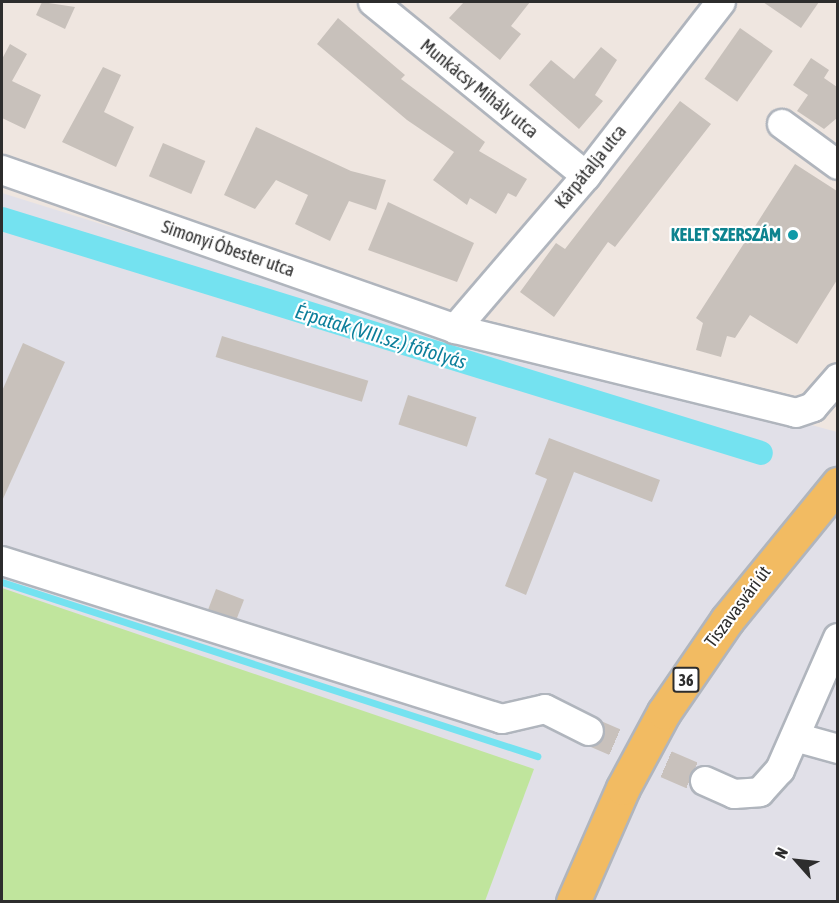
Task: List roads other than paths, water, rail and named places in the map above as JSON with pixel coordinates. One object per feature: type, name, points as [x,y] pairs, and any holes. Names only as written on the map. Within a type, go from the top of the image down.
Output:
[{"type":"main road","name":"Tiszavasvári út","points":[[573,902],[623,788],[664,712],[727,620],[837,484]]},
{"type":"street","name":"Munkácsy Mihály utca","points":[[373,2],[586,176]]},
{"type":"street","name":"Kárpátalja utca","points":[[455,329],[586,176],[721,2]]},
{"type":"street","points":[[782,124],[837,165]]},
{"type":"street","name":"Simonyi Óbester utca","points":[[2,170],[455,329],[796,413],[813,407],[837,378]]},
{"type":"street","points":[[2,561],[502,719],[545,709],[589,731]]},
{"type":"street","points":[[705,781],[734,794],[760,792],[780,770],[837,638]]},
{"type":"street","points":[[795,737],[837,749]]},
{"type":"waterway","name":"Érpatak (VIII.sz.) főfolyás","points":[[2,219],[761,453]]},
{"type":"waterway","points":[[2,582],[537,756]]},
{"type":"tunnel","points":[[589,731],[705,781]]},
{"type":"place","name":"KELET SZERSZÁM","points":[[793,235]]}]
